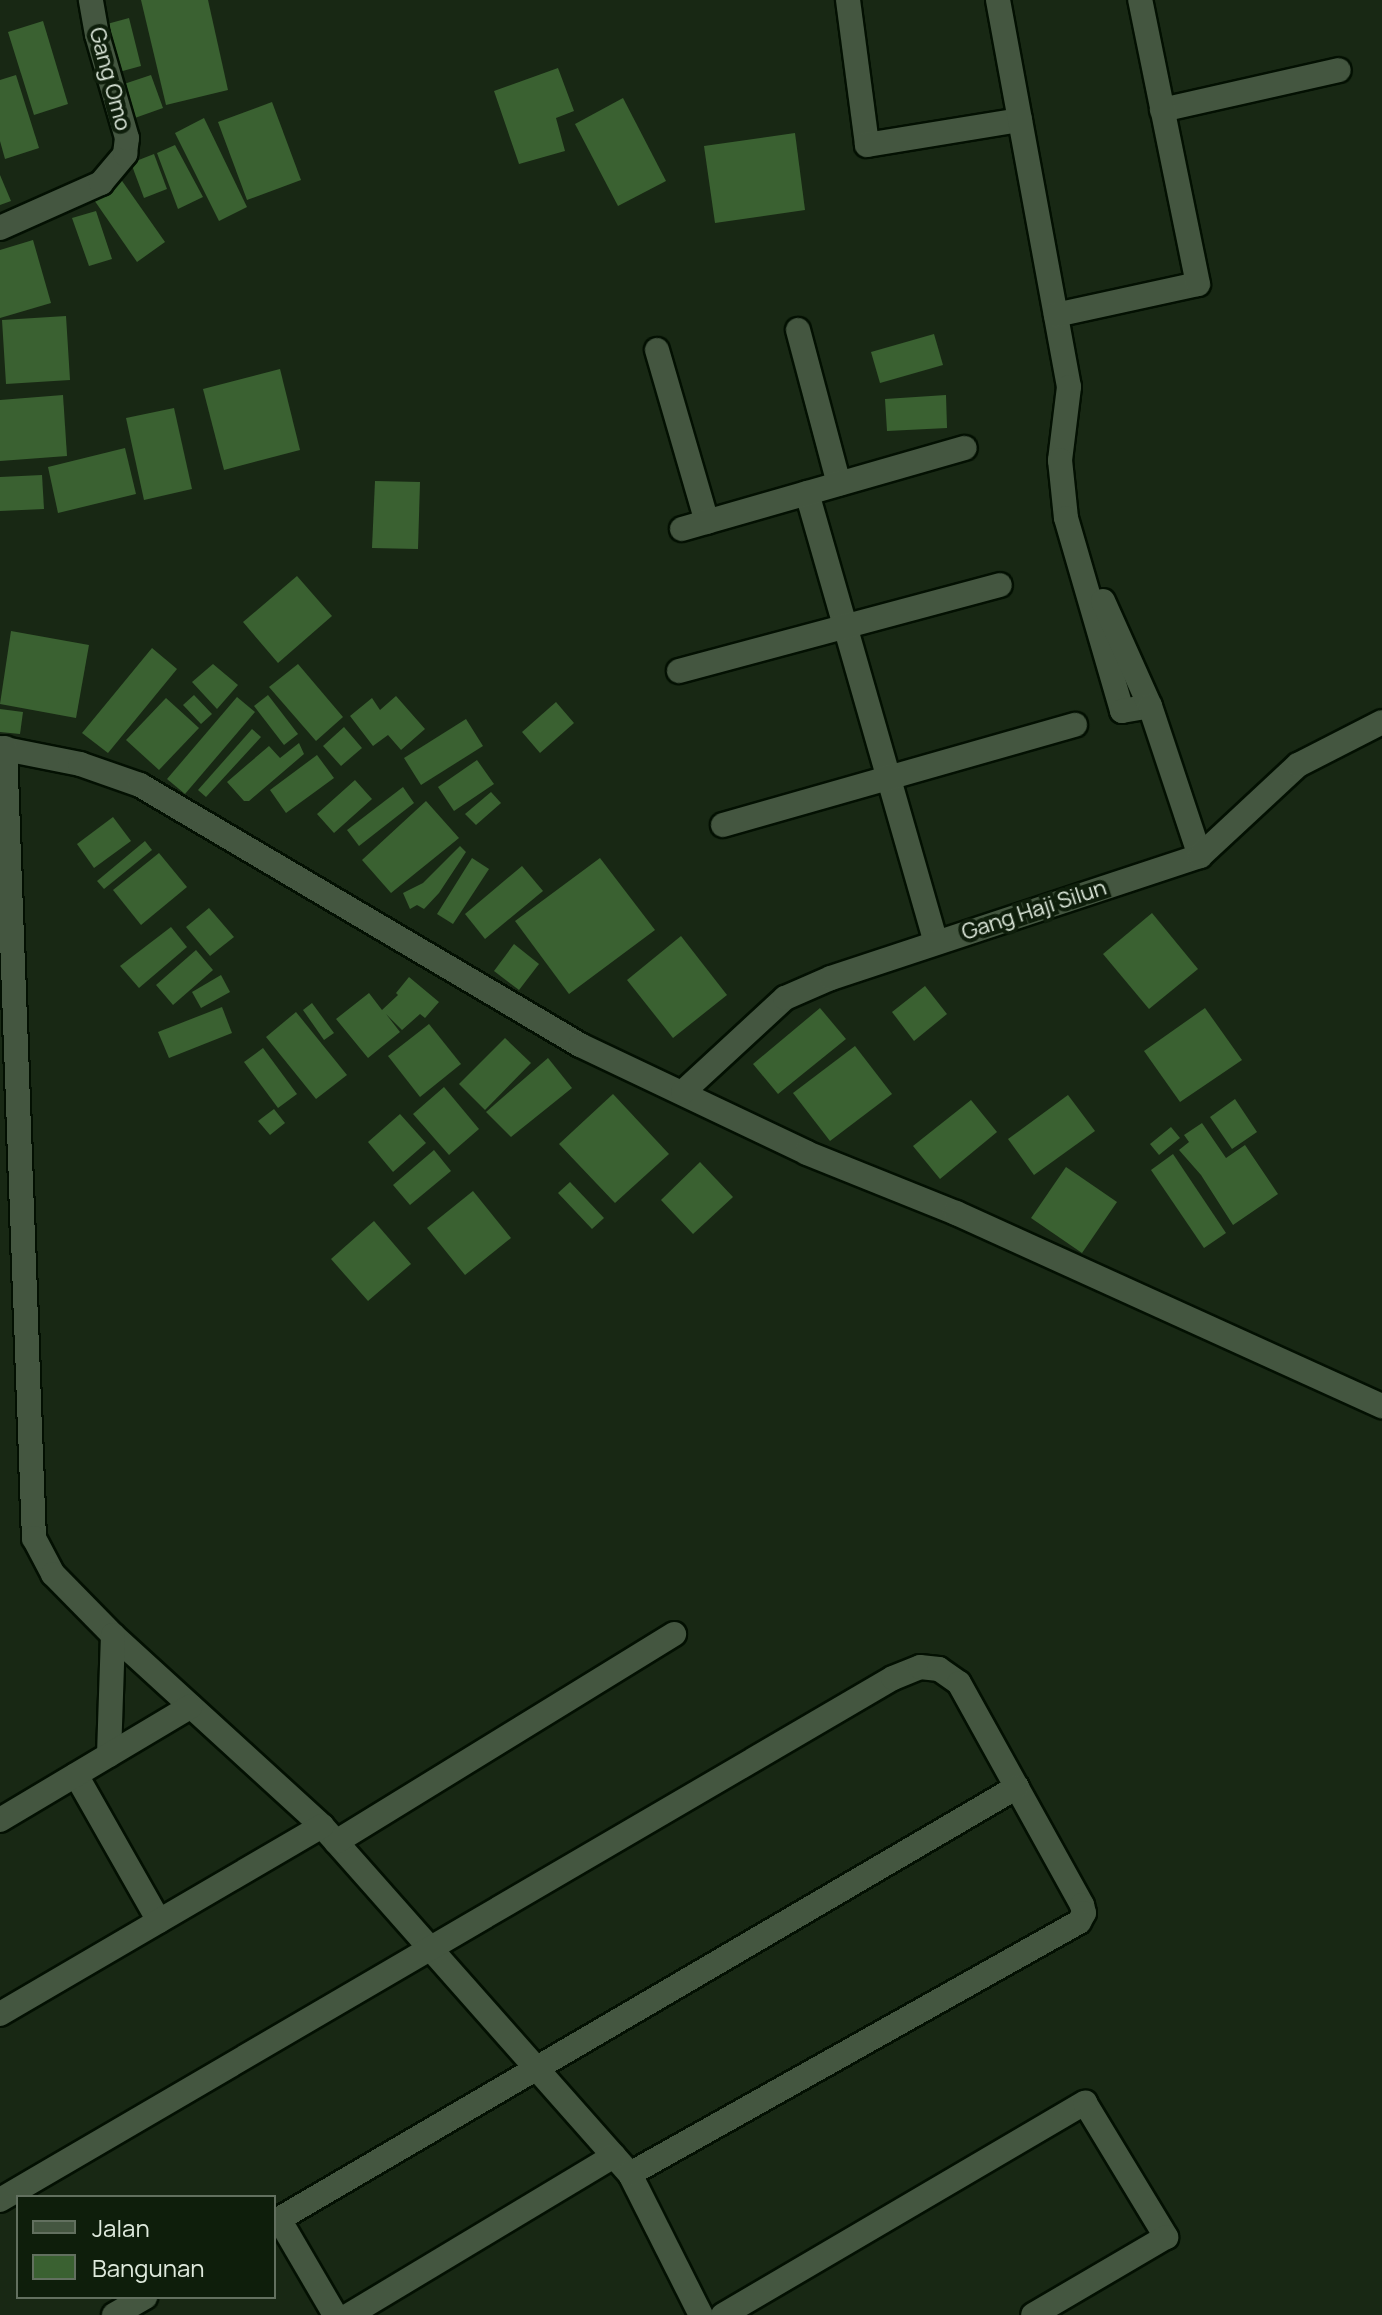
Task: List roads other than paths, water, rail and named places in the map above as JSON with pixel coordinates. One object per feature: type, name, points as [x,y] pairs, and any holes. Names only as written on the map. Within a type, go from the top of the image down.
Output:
[{"type":"street","name":"Gang Omo","points":[[0,228],[101,183],[125,154],[127,138],[97,35],[91,0]]},
{"type":"street","points":[[848,0],[867,145],[1020,120]]},
{"type":"street","points":[[998,0],[1069,387],[1060,460],[1066,518],[1150,706],[1200,856]]},
{"type":"street","points":[[1056,315],[1198,284],[1140,0]]},
{"type":"street","points":[[1162,110],[1339,70]]},
{"type":"street","points":[[798,330],[839,484]]},
{"type":"street","points":[[657,350],[707,522]]},
{"type":"street","points":[[682,529],[965,448]]},
{"type":"street","points":[[807,493],[936,942]]},
{"type":"street","points":[[679,671],[846,629],[1000,585]]},
{"type":"street","name":"Gang Haji Silun","points":[[683,1092],[785,998],[831,978],[936,942],[1200,856],[1298,765],[1382,722]]},
{"type":"street","points":[[723,825],[1075,725]]},
{"type":"street","points":[[701,2315],[622,2165],[329,1834],[113,1635],[53,1574],[34,1538],[31,1525],[3,748],[80,764],[140,785],[580,1045],[807,1153],[970,1219],[1382,1406]]},
{"type":"street","points":[[0,2014],[159,1921],[329,1834],[674,1634]]},
{"type":"street","points":[[109,1755],[113,1635]]},
{"type":"street","points":[[0,2200],[879,1686],[920,1667],[939,1669],[959,1683],[1082,1905],[1079,1922],[622,2165],[349,2315]]},
{"type":"street","points":[[0,1820],[191,1706]]},
{"type":"street","points":[[76,1775],[159,1921]]},
{"type":"street","points":[[335,2315],[276,2221],[1017,1787]]},
{"type":"street","points":[[723,2315],[1085,2103],[1166,2237],[1033,2315]]},
{"type":"street","points":[[114,2315],[142,2299]]}]
